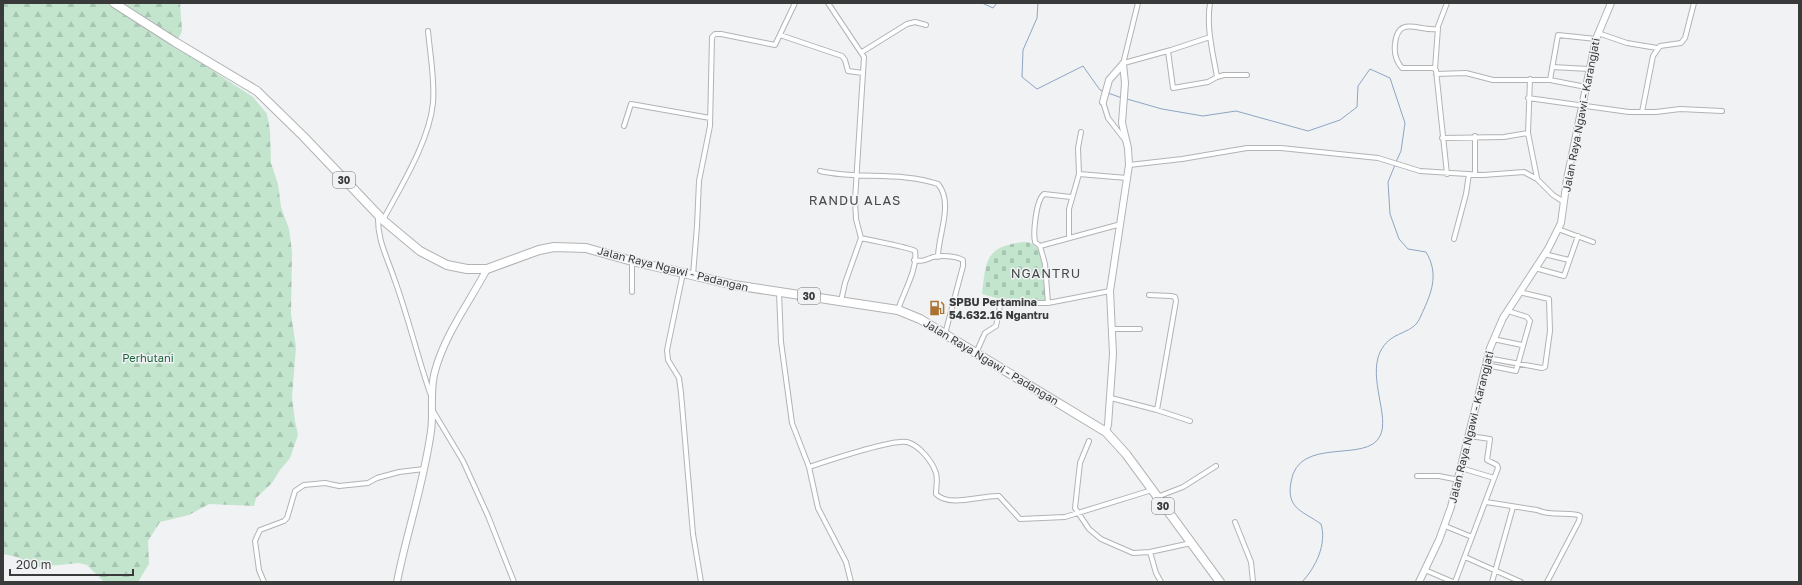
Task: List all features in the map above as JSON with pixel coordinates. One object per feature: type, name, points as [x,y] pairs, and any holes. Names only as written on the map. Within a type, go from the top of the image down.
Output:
[{"type":"highway","name":"Jalan Raya Ngawi - Padangan","points":[[114,3],[175,42],[257,91],[304,137],[380,218],[404,239],[437,261],[467,269],[487,269],[539,250],[554,247],[586,248],[632,261],[734,285],[898,310],[920,319],[1106,432],[1126,454],[1220,582]]},
{"type":"street","points":[[693,276],[698,226],[699,182],[708,140],[710,118],[711,56],[713,35],[721,34],[737,36],[773,46],[775,45],[795,3]]},
{"type":"street","points":[[828,3],[864,57],[855,213],[861,238],[845,283],[841,301]]},
{"type":"street","points":[[1106,432],[1111,398],[1113,354],[1110,329],[1110,291],[1129,165],[1128,148],[1125,140],[1122,117],[1125,83],[1123,63],[1138,3]]},
{"type":"street","points":[[1210,3],[1208,14],[1210,37],[1217,77]]},
{"type":"street","points":[[1447,3],[1438,28],[1435,69],[1447,174]]},
{"type":"street","name":"Jalan Raya Ngawi - Karangjati","points":[[1419,582],[1445,526],[1470,436],[1487,358],[1494,339],[1519,292],[1544,254],[1558,229],[1564,210],[1564,202],[1589,69],[1597,36],[1611,3]]},
{"type":"street","points":[[1550,80],[1558,35],[1597,36],[1657,48],[1660,46],[1681,42],[1685,38],[1694,3]]},
{"type":"street","points":[[862,52],[907,24],[915,22],[926,24]]},
{"type":"street","points":[[1435,69],[1402,68],[1395,54],[1394,46],[1396,33],[1401,28],[1408,26],[1435,30],[1438,28]]},
{"type":"street","points":[[397,582],[422,486],[431,430],[432,409],[430,393],[394,278],[380,240],[378,229],[380,218],[404,180],[431,118],[434,86],[428,31]]},
{"type":"street","points":[[780,35],[842,56],[845,60],[848,71],[863,73]]},
{"type":"street","points":[[1125,140],[1108,118],[1103,102],[1111,76],[1123,63],[1168,51],[1210,37]]},
{"type":"street","points":[[1642,112],[1650,66],[1657,48]]},
{"type":"street","points":[[1168,51],[1173,88],[1208,82],[1217,77],[1246,75]]},
{"type":"street","points":[[1552,67],[1589,69]]},
{"type":"street","points":[[1436,74],[1466,73],[1493,80],[1550,80],[1586,87]]},
{"type":"street","points":[[1530,79],[1528,98],[1528,133],[1537,179]]},
{"type":"street","points":[[1528,98],[1582,106],[1642,112],[1680,109],[1722,111]]},
{"type":"street","points":[[624,126],[631,104],[710,118]]},
{"type":"street","points":[[1069,238],[1071,196],[1079,174],[1078,148],[1081,132]]},
{"type":"street","points":[[1442,138],[1475,136],[1504,137],[1528,133]]},
{"type":"street","points":[[1474,174],[1475,136]]},
{"type":"street","points":[[1129,165],[1182,159],[1247,148],[1265,148],[1378,158],[1416,170],[1447,174],[1492,175],[1520,172],[1531,175],[1537,179],[1553,195],[1564,202]]},
{"type":"street","points":[[820,171],[857,176],[901,177],[930,181],[939,185],[944,202],[945,218],[938,245],[938,257]]},
{"type":"street","points":[[1079,174],[1126,178]]},
{"type":"street","points":[[1454,239],[1465,201],[1469,174]]},
{"type":"street","points":[[1048,303],[1045,264],[1040,246],[1036,244],[1034,236],[1037,212],[1044,194],[1071,196]]},
{"type":"street","points":[[1040,246],[1121,224]]},
{"type":"street","points":[[1558,229],[1593,242]]},
{"type":"street","points":[[1535,268],[1562,276],[1578,236]]},
{"type":"street","points":[[861,238],[913,249],[916,253],[908,288],[903,294],[898,310]]},
{"type":"street","points":[[1544,254],[1569,260]]},
{"type":"street","points":[[914,260],[925,262],[938,257],[959,258],[964,262],[945,335]]},
{"type":"street","points":[[632,261],[632,292]]},
{"type":"street","points":[[430,393],[443,347],[487,269]]},
{"type":"street","points":[[683,273],[667,350],[668,360],[679,378],[693,534],[701,582]]},
{"type":"street","points":[[976,354],[985,333],[996,326],[1000,306],[1003,303],[1048,303],[1110,291]]},
{"type":"street","points":[[779,292],[780,328],[790,411],[794,430],[809,467],[818,508],[846,562],[851,582]]},
{"type":"street","points":[[1487,358],[1544,368],[1550,331],[1549,299],[1519,292]]},
{"type":"street","points":[[1149,295],[1171,296],[1175,297],[1176,301],[1157,410]]},
{"type":"street","points":[[1486,365],[1514,373],[1529,319],[1508,311]]},
{"type":"street","points":[[1110,329],[1140,329]]},
{"type":"street","points":[[1494,339],[1522,345]]},
{"type":"street","points":[[1111,398],[1157,410],[1190,421]]},
{"type":"street","points":[[432,409],[463,461],[488,516],[514,582]]},
{"type":"street","points":[[1425,570],[1454,582],[1486,502],[1498,466],[1486,459],[1490,440],[1488,437],[1470,436]]},
{"type":"street","points":[[1089,441],[1080,463],[1075,504],[1089,529],[1101,539],[1133,552],[1150,552],[1191,543]]},
{"type":"street","points":[[809,467],[890,444],[906,442],[918,447],[932,466],[937,475],[936,494],[940,498],[965,500],[999,496],[1020,519],[1056,518],[1183,487],[1216,466]]},
{"type":"street","points":[[1461,468],[1494,478]]},
{"type":"street","points":[[264,582],[259,570],[255,541],[256,537],[260,530],[278,525],[288,518],[295,491],[299,488],[304,485],[325,483],[339,486],[368,483],[377,478],[399,472],[424,469]]},
{"type":"street","points":[[1417,476],[1439,476],[1459,480]]},
{"type":"street","points":[[1486,502],[1536,510],[1543,513],[1558,515],[1577,514],[1580,516],[1580,521],[1547,582]]},
{"type":"street","points":[[1492,582],[1514,507]]},
{"type":"street","points":[[1235,522],[1251,562],[1253,582]]},
{"type":"street","points":[[1445,526],[1472,537]]},
{"type":"street","points":[[1150,552],[1160,582]]},
{"type":"street","points":[[1465,557],[1521,582]]},
{"type":"green space","name":"Perhutani","points":[[3,3],[180,3],[182,31],[175,46],[253,97],[267,114],[270,131],[271,163],[278,184],[281,207],[289,229],[292,252],[291,314],[296,347],[292,397],[298,435],[290,458],[272,483],[256,498],[254,506],[209,504],[189,515],[160,522],[148,541],[149,564],[138,582],[104,582],[87,565],[79,563],[38,567],[17,557],[3,554]]},
{"type":"green space","points":[[1023,242],[1032,244],[1039,252],[1047,301],[1006,301],[982,294],[985,272],[990,257],[1001,247]]},
{"type":"waterway","points":[[982,3],[993,8],[997,3]]},
{"type":"waterway","points":[[1038,3],[1037,18],[1023,50],[1022,77],[1037,89],[1083,66],[1100,90],[1103,91]]},
{"type":"waterway","points":[[1127,99],[1162,109],[1203,116],[1236,111],[1308,131],[1340,120],[1357,107],[1358,86],[1370,69],[1390,78],[1405,123],[1401,151],[1396,162]]},
{"type":"waterway","points":[[1108,93],[1122,98]]},
{"type":"waterway","points":[[1302,582],[1316,562],[1323,539],[1321,524],[1297,508],[1291,498],[1291,482],[1296,468],[1306,459],[1319,454],[1362,448],[1373,444],[1380,436],[1383,419],[1376,374],[1380,352],[1393,337],[1408,330],[1417,323],[1432,287],[1432,267],[1426,252],[1408,249],[1399,239],[1390,214],[1388,182],[1395,165]]},
{"type":"place","name":"SPBU Pertamina 54.632.16 Ngantru","points":[[937,308]]},
{"type":"district","name":"RANDU ALAS","points":[[855,200]]},
{"type":"district","name":"NGANTRU","points":[[1046,273]]}]
